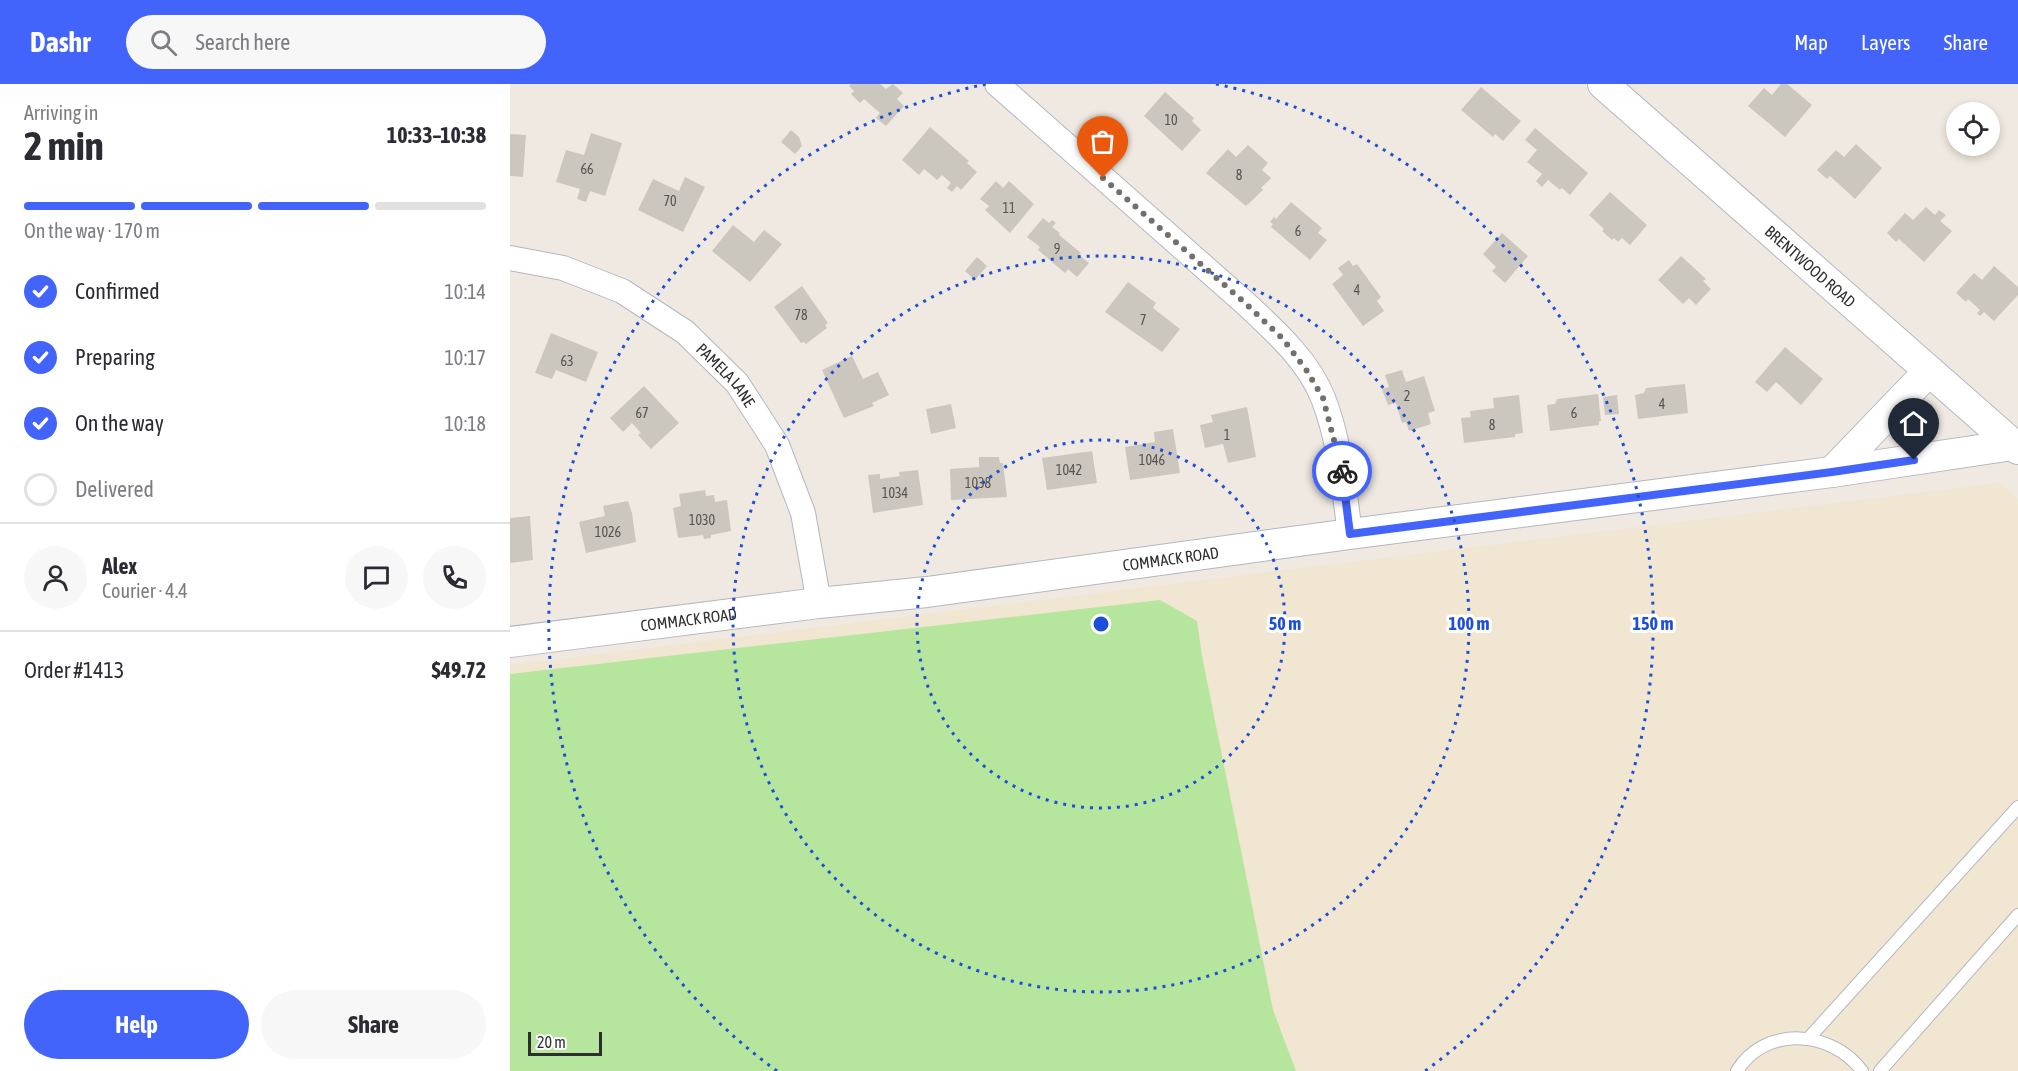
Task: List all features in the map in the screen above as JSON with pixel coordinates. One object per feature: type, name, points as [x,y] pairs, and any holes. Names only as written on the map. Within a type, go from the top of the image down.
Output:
[{"type":"street","points":[[997,84],[1283,339],[1307,371],[1323,398],[1340,459],[1350,534]]},
{"type":"street","name":"BRENTWOOD ROAD","points":[[1603,84],[2015,447]]},
{"type":"street","name":"PAMELA LANE","points":[[510,258],[563,268],[622,291],[686,332],[737,383],[777,445],[803,513],[819,603]]},
{"type":"street","points":[[1832,472],[1929,371]]},
{"type":"street","name":"COMMACK ROAD","points":[[510,642],[819,603],[938,591],[1350,534],[2015,447]]},
{"type":"lane","points":[[1808,1039],[2018,807]]},
{"type":"lane","points":[[1880,1071],[2018,915]]},
{"type":"lane","points":[[1737,1071],[1742,1063],[1767,1045],[1796,1037],[1826,1042],[1852,1058],[1862,1071]]},
{"type":"shaded area","points":[[1999,483],[2018,499],[2018,1071],[510,1071],[510,665]]},
{"type":"green space","points":[[1160,600],[1197,621],[1202,656],[1273,1010],[1296,1071],[510,1071],[510,674]]},
{"type":"building","points":[[851,84],[880,84],[886,89],[893,84],[903,93],[897,99],[904,106],[886,126],[876,118],[880,113],[864,99],[860,103],[851,94],[854,91],[849,86]]},
{"type":"building","points":[[1781,84],[1787,84],[1812,105],[1785,137],[1748,106],[1764,88],[1772,95]]},
{"type":"building","points":[[1481,87],[1521,121],[1503,141],[1495,134],[1493,137],[1461,110]]},
{"type":"building","points":[[1165,92],[1194,118],[1192,121],[1201,130],[1182,151],[1144,116]]},
{"type":"building","points":[[930,127],[969,161],[967,163],[977,172],[961,190],[957,186],[952,192],[947,188],[951,183],[942,175],[937,180],[924,169],[919,175],[902,160]]},
{"type":"building","points":[[1535,128],[1588,173],[1570,195],[1548,180],[1542,187],[1536,181],[1542,174],[1527,162],[1537,150],[1525,140]]},
{"type":"building","points":[[791,130],[799,137],[802,146],[795,154],[781,142]]},
{"type":"building","points":[[591,133],[622,143],[605,196],[590,191],[586,202],[577,199],[580,189],[556,182],[566,150],[584,155]]},
{"type":"building","points":[[510,134],[526,135],[523,177],[510,176]]},
{"type":"building","points":[[1856,144],[1882,168],[1855,199],[1830,176],[1827,179],[1817,170],[1836,150],[1844,157]]},
{"type":"building","points":[[1248,145],[1268,163],[1262,170],[1271,178],[1261,188],[1263,190],[1246,206],[1206,173],[1228,149],[1236,157]]},
{"type":"building","points":[[685,177],[705,187],[683,232],[638,210],[653,179],[679,191]]},
{"type":"building","points":[[996,181],[1003,188],[1009,181],[1034,204],[1010,233],[985,210],[989,206],[980,199]]},
{"type":"building","points":[[1610,192],[1647,225],[1630,245],[1622,238],[1618,242],[1614,238],[1612,240],[1589,215]]},
{"type":"building","points":[[1291,202],[1322,228],[1318,233],[1327,240],[1310,260],[1271,227],[1273,224],[1270,222],[1274,217],[1276,219]]},
{"type":"building","points":[[1926,207],[1935,215],[1939,210],[1946,215],[1940,221],[1952,231],[1924,262],[1899,239],[1896,242],[1887,233],[1905,213],[1913,220]]},
{"type":"building","points":[[1043,218],[1049,223],[1052,220],[1056,223],[1052,227],[1089,263],[1077,277],[1068,269],[1065,273],[1038,250],[1040,247],[1027,237]]},
{"type":"building","points":[[733,225],[754,242],[764,230],[782,244],[750,282],[712,251]]},
{"type":"building","points":[[1502,233],[1528,256],[1505,283],[1492,271],[1496,267],[1483,254]]},
{"type":"building","points":[[1681,256],[1706,279],[1703,281],[1711,289],[1696,305],[1689,298],[1683,304],[1658,280]]},
{"type":"building","points":[[977,257],[987,266],[975,280],[965,271]]},
{"type":"building","points":[[1349,260],[1353,266],[1357,264],[1381,297],[1377,301],[1384,311],[1363,326],[1332,284],[1343,275],[1338,268]]},
{"type":"building","points":[[1994,266],[2018,287],[2018,295],[1994,321],[1984,312],[1980,316],[1977,313],[1980,310],[1968,299],[1966,302],[1956,293],[1974,273],[1982,280]]},
{"type":"building","points":[[1128,282],[1156,303],[1153,308],[1180,329],[1162,352],[1105,312]]},
{"type":"building","points":[[802,286],[828,323],[825,325],[827,328],[806,344],[801,343],[774,307]]},
{"type":"building","points":[[551,333],[598,352],[586,382],[556,370],[552,379],[535,373]]},
{"type":"building","points":[[1785,347],[1823,379],[1801,405],[1776,382],[1767,392],[1755,382]]},
{"type":"building","points":[[852,356],[863,379],[878,372],[889,395],[872,403],[874,406],[844,418],[822,370]]},
{"type":"building","points":[[1402,370],[1406,382],[1424,376],[1435,411],[1428,413],[1431,424],[1409,431],[1406,422],[1402,423],[1396,403],[1388,405],[1382,389],[1389,387],[1385,375]]},
{"type":"building","points":[[1685,384],[1688,413],[1638,419],[1635,395],[1644,393],[1646,388]]},
{"type":"building","points":[[644,386],[679,423],[651,449],[638,435],[641,433],[632,423],[623,432],[610,418]]},
{"type":"building","points":[[1598,394],[1601,421],[1599,425],[1550,431],[1547,405],[1555,404],[1557,399]]},
{"type":"building","points":[[1519,395],[1523,433],[1515,434],[1515,437],[1464,443],[1461,418],[1471,417],[1470,411],[1494,408],[1493,398]]},
{"type":"building","points":[[1617,395],[1619,414],[1605,415],[1603,397]]},
{"type":"building","points":[[951,404],[956,428],[931,434],[926,409]]},
{"type":"building","points":[[1247,407],[1256,457],[1228,463],[1223,444],[1205,448],[1200,425],[1213,422],[1211,415]]},
{"type":"building","points":[[1173,429],[1180,473],[1130,480],[1125,447],[1155,442],[1154,432]]},
{"type":"building","points":[[1092,451],[1097,483],[1047,490],[1042,458]]},
{"type":"building","points":[[979,457],[999,457],[1000,463],[1003,463],[1007,497],[951,500],[950,469],[979,467]]},
{"type":"building","points":[[918,470],[923,505],[873,513],[868,475],[880,474],[880,479],[900,476],[899,472]]},
{"type":"building","points":[[705,490],[706,496],[714,495],[715,502],[727,500],[731,531],[711,535],[711,538],[704,539],[703,535],[678,538],[673,508],[681,506],[679,494]]},
{"type":"building","points":[[628,501],[636,542],[586,553],[579,522],[605,516],[603,506]]},
{"type":"building","points":[[530,516],[533,560],[510,563],[510,518]]},
{"type":"way so far","points":[[1103,178],[1283,339],[1307,371],[1323,398],[1342,471]]},
{"type":"route","points":[[1342,471],[1350,534],[1914,460]]}]
